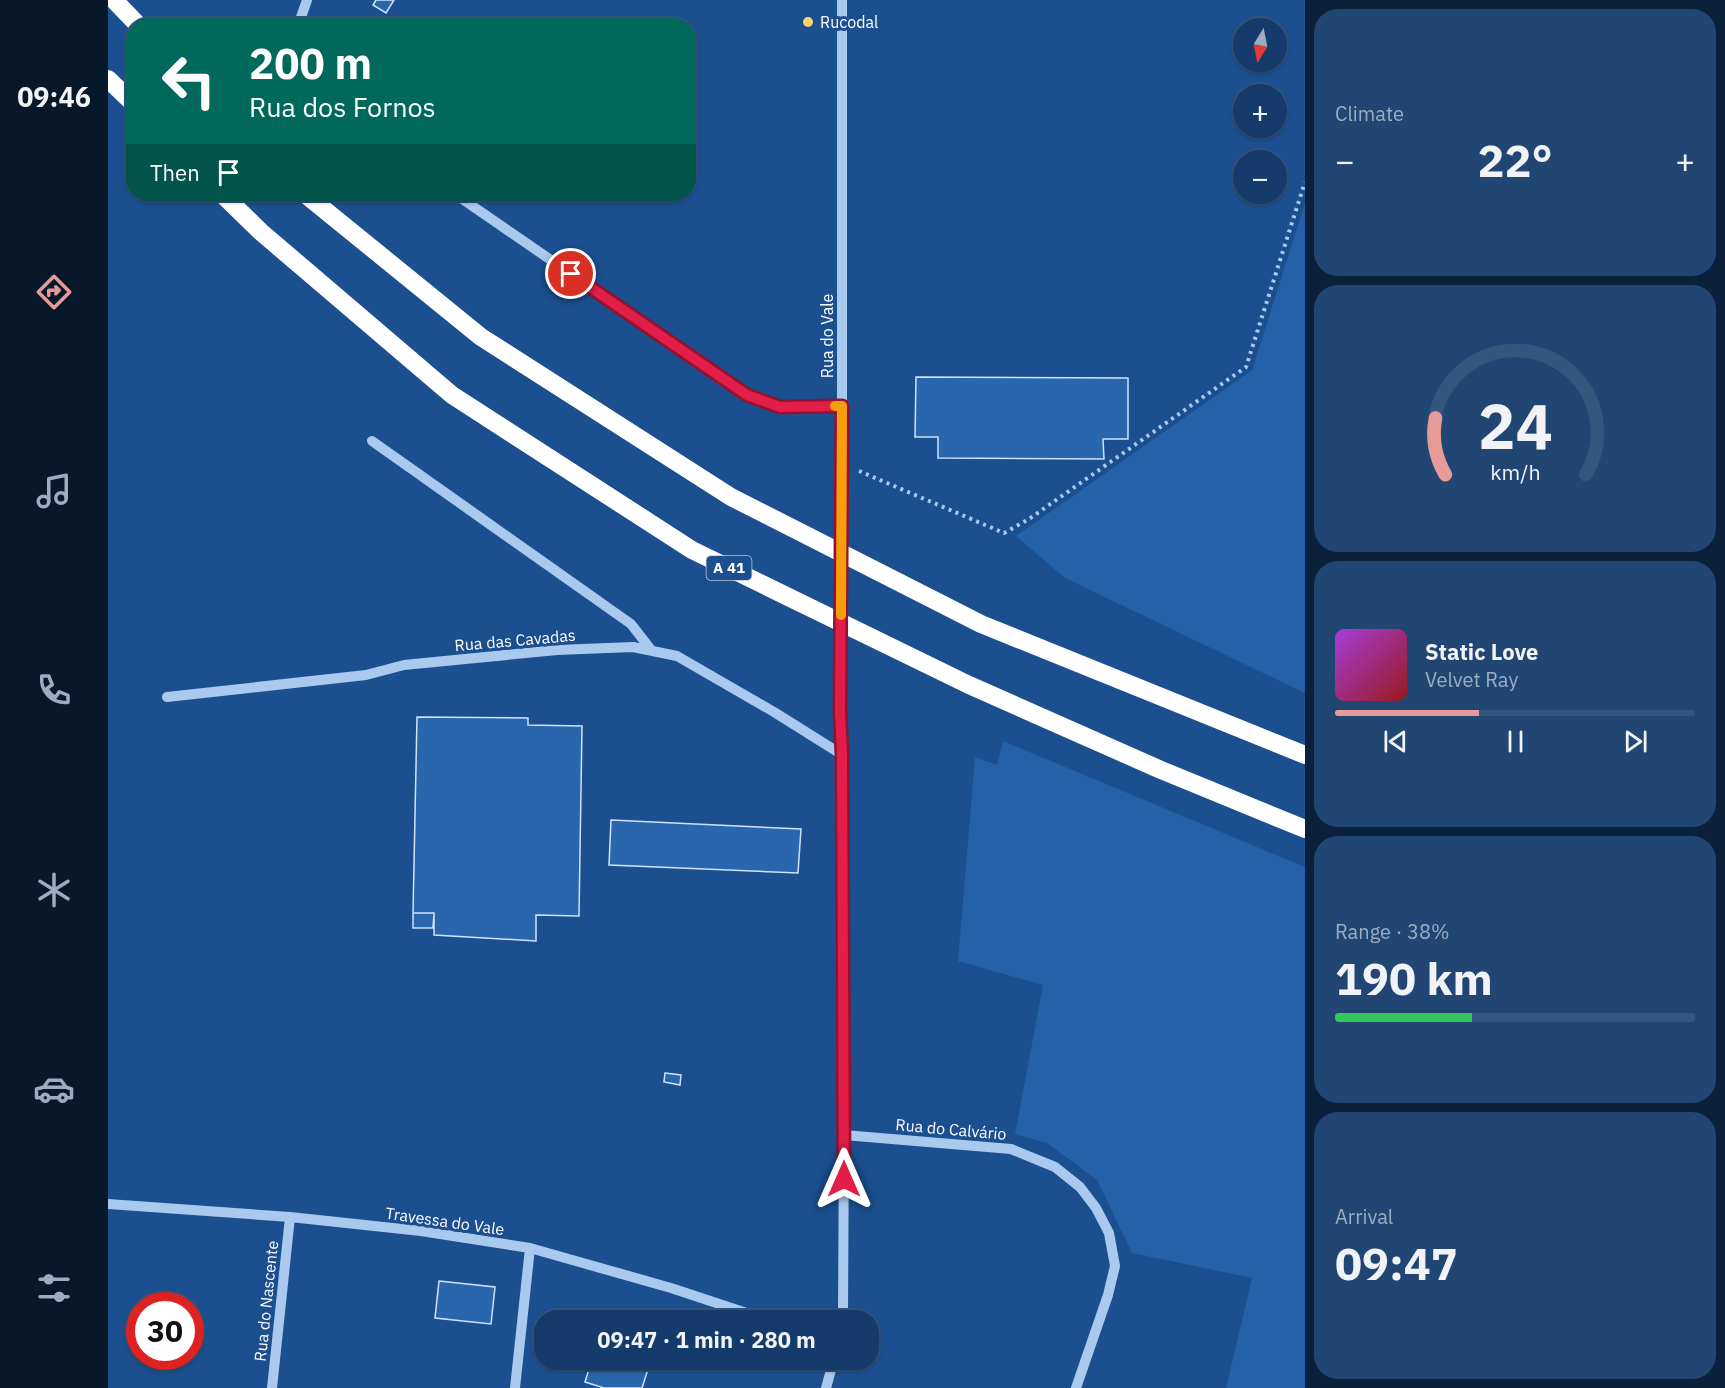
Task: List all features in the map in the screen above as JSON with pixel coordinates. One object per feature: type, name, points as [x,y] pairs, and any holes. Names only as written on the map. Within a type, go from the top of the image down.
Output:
[{"type":"highway","points":[[114,0],[131,18]]},
{"type":"highway","points":[[108,79],[126,97]]},
{"type":"highway","name":"A 41","points":[[229,201],[261,232],[452,395],[692,550],[969,685],[1161,770],[1305,829]]},
{"type":"highway","points":[[314,201],[481,337],[731,497],[981,624],[1305,755]]},
{"type":"street","points":[[301,18],[307,0]]},
{"type":"street","name":"Rua do Vale","points":[[842,0],[840,712],[844,1135],[843,1310]]},
{"type":"street","points":[[464,201],[747,395],[780,407],[842,406]]},
{"type":"street","points":[[372,441],[631,624],[652,651]]},
{"type":"street","name":"Rua das Cavadas","points":[[167,697],[366,675],[404,665],[557,650],[633,646],[677,657],[842,754]]},
{"type":"street","name":"Rua do Calvário","points":[[844,1135],[1011,1149],[1055,1167],[1080,1187],[1096,1208],[1109,1233],[1115,1266],[1108,1295],[1076,1388]]},
{"type":"street","name":"Travessa do Vale","points":[[108,1204],[290,1216],[421,1231],[530,1248],[671,1288],[738,1310]]},
{"type":"street","name":"Rua do Nascente","points":[[272,1388],[290,1216]]},
{"type":"street","points":[[515,1388],[530,1248]]},
{"type":"street","points":[[826,1388],[831,1370]]},
{"type":"path","points":[[842,469],[1004,533],[1029,519],[1246,367],[1305,182]]},
{"type":"shaded area","points":[[1305,203],[1305,693],[1065,578],[1016,536],[1252,370]]},
{"type":"shaded area","points":[[1003,741],[1305,867],[1305,1388],[1226,1388],[1252,1278],[1132,1253],[1097,1180],[1047,1143],[1015,1134],[1043,985],[958,961],[975,757],[997,765]]},
{"type":"building","points":[[376,0],[394,0],[386,13],[373,5]]},
{"type":"building","points":[[916,377],[1128,378],[1128,439],[1103,439],[1104,459],[938,458],[938,437],[915,437]]},
{"type":"building","points":[[417,717],[528,718],[528,725],[582,726],[579,916],[536,915],[536,941],[434,935],[434,913],[413,913]]},
{"type":"building","points":[[611,820],[801,829],[798,873],[609,865]]},
{"type":"building","points":[[413,913],[434,913],[433,928],[413,928]]},
{"type":"building","points":[[665,1073],[681,1075],[680,1085],[664,1082]]},
{"type":"building","points":[[439,1281],[495,1287],[491,1324],[435,1318]]},
{"type":"building","points":[[589,1370],[648,1370],[642,1388],[604,1388],[585,1382]]},
{"type":"slow traffic","points":[[835,406],[842,406],[841,615]]},
{"type":"place","name":"Rucodal","points":[[808,22]]},
{"type":"route","points":[[571,274],[747,395],[780,407],[842,406],[840,712],[844,1179]]}]
